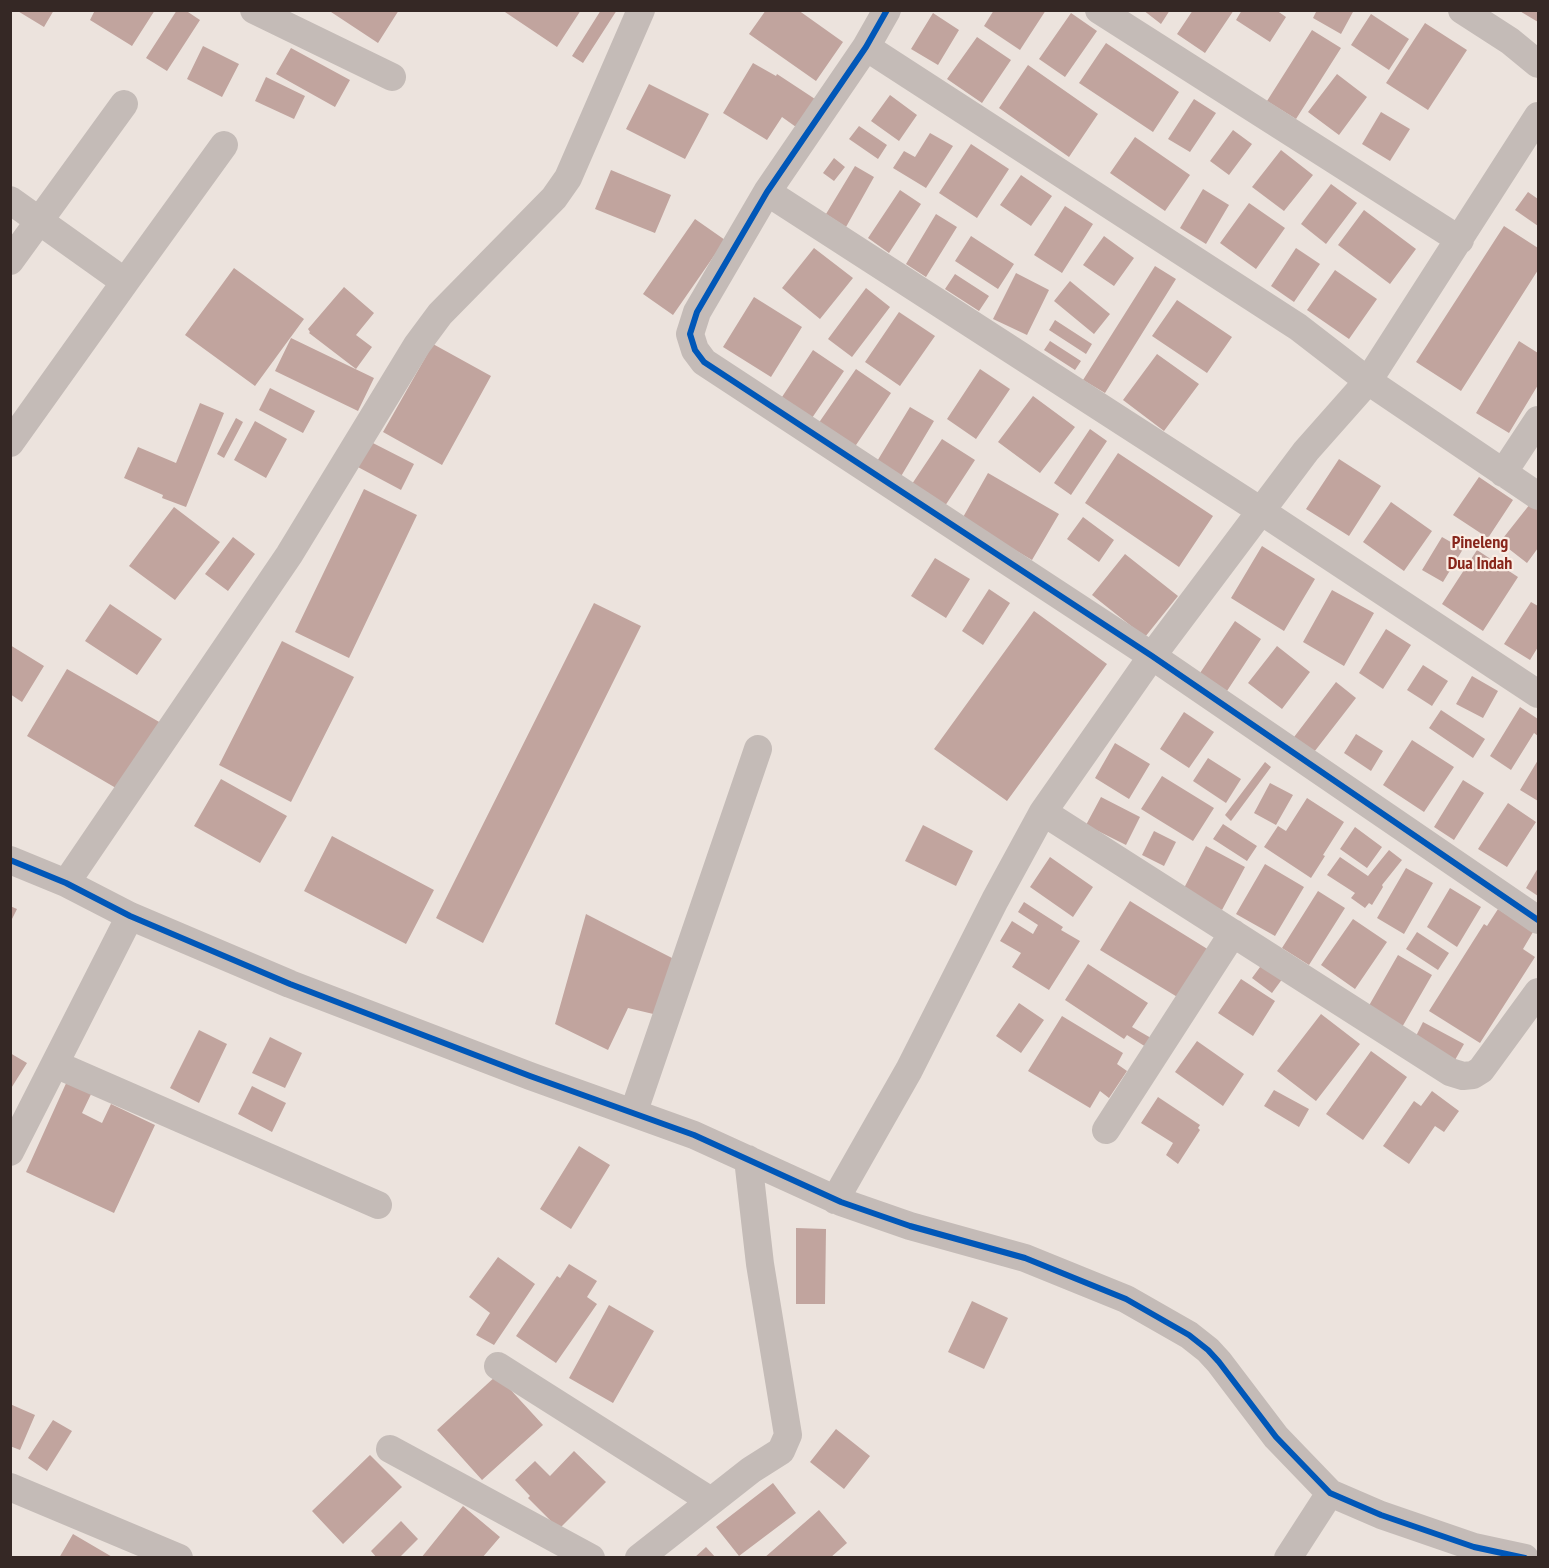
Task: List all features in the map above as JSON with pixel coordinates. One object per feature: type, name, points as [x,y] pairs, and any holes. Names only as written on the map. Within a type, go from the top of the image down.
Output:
[{"type":"street","points":[[254,10],[392,77]]},
{"type":"street","points":[[66,883],[289,555],[417,345],[440,314],[554,198],[567,178],[641,10]]},
{"type":"street","points":[[887,10],[866,48],[767,192],[694,318],[690,334],[694,350],[704,362],[1152,656],[1539,920]]},
{"type":"street","points":[[1099,10],[1460,240]]},
{"type":"street","points":[[1462,10],[1510,41],[1539,64]]},
{"type":"street","points":[[866,48],[1298,327],[1368,381],[1539,496]]},
{"type":"street","points":[[10,261],[124,104]]},
{"type":"street","points":[[835,1200],[909,1071],[990,910],[1043,812],[1152,656],[1306,451],[1368,381],[1539,117]]},
{"type":"street","points":[[10,443],[224,145]]},
{"type":"street","points":[[767,192],[1261,511],[1539,694]]},
{"type":"street","points":[[10,200],[125,282]]},
{"type":"street","points":[[1503,473],[1539,420]]},
{"type":"street","points":[[633,1112],[758,748]]},
{"type":"street","points":[[1043,812],[1440,1066],[1463,1076],[1473,1075],[1480,1070],[1539,992]]},
{"type":"street","points":[[10,860],[66,883],[130,916],[290,984],[530,1076],[694,1134],[835,1200],[909,1226],[1025,1258],[1126,1299],[1190,1335],[1219,1362],[1276,1437],[1330,1493],[1381,1515],[1474,1547],[1525,1557]]},
{"type":"street","points":[[10,1152],[130,916]]},
{"type":"street","points":[[1106,1130],[1233,933]]},
{"type":"street","points":[[55,1064],[378,1205]]},
{"type":"street","points":[[639,1557],[751,1470],[781,1451],[788,1435],[760,1264],[748,1159]]},
{"type":"street","points":[[498,1366],[711,1502]]},
{"type":"street","points":[[390,1449],[591,1557]]},
{"type":"street","points":[[10,1487],[179,1557]]},
{"type":"street","points":[[1288,1557],[1330,1493]]},
{"type":"building","points":[[16,10],[54,10],[44,27]]},
{"type":"building","points":[[95,10],[155,10],[132,46],[90,20]]},
{"type":"building","points":[[177,10],[185,10],[200,20],[167,71],[146,58]]},
{"type":"building","points":[[328,10],[399,10],[378,43]]},
{"type":"building","points":[[502,10],[581,10],[557,47]]},
{"type":"building","points":[[601,10],[617,10],[583,63],[572,56]]},
{"type":"building","points":[[766,10],[798,10],[843,42],[816,81],[749,34]]},
{"type":"building","points":[[994,10],[1046,10],[1020,50],[984,26]]},
{"type":"building","points":[[1143,10],[1170,10],[1161,24]]},
{"type":"building","points":[[1193,10],[1234,10],[1205,53],[1177,34]]},
{"type":"building","points":[[1242,10],[1276,10],[1286,17],[1270,42],[1236,20]]},
{"type":"building","points":[[1317,10],[1354,10],[1341,34],[1313,18]]},
{"type":"building","points":[[1518,10],[1538,10],[1538,22]]},
{"type":"building","points":[[933,13],[959,30],[938,65],[911,49]]},
{"type":"building","points":[[1071,13],[1097,31],[1065,77],[1039,59]]},
{"type":"building","points":[[1371,14],[1409,39],[1389,70],[1351,45]]},
{"type":"building","points":[[1425,23],[1467,50],[1428,110],[1386,83]]},
{"type":"building","points":[[1312,30],[1341,48],[1296,119],[1267,101]]},
{"type":"building","points":[[977,37],[1011,60],[982,103],[947,79]]},
{"type":"building","points":[[1106,43],[1179,92],[1153,132],[1079,83]]},
{"type":"building","points":[[203,46],[239,64],[222,97],[187,79]]},
{"type":"building","points":[[291,48],[350,80],[335,107],[276,74]]},
{"type":"building","points":[[753,63],[776,76],[777,74],[815,99],[796,127],[782,117],[767,140],[723,113]]},
{"type":"building","points":[[1028,65],[1098,114],[1069,157],[999,108]]},
{"type":"building","points":[[1337,74],[1367,97],[1339,135],[1308,112]]},
{"type":"building","points":[[266,77],[305,96],[294,119],[255,101]]},
{"type":"building","points":[[649,84],[709,114],[685,159],[626,129]]},
{"type":"building","points":[[890,95],[917,115],[899,141],[871,121]]},
{"type":"building","points":[[1194,99],[1216,113],[1190,152],[1168,139]]},
{"type":"building","points":[[1381,112],[1410,129],[1390,161],[1362,144]]},
{"type":"building","points":[[859,126],[887,145],[878,159],[849,139]]},
{"type":"building","points":[[1233,130],[1252,144],[1229,175],[1210,161]]},
{"type":"building","points":[[930,133],[953,146],[926,188],[893,168],[904,151],[915,157]]},
{"type":"building","points":[[1135,137],[1190,175],[1165,211],[1110,173]]},
{"type":"building","points":[[971,144],[1009,169],[977,218],[939,193]]},
{"type":"building","points":[[1281,150],[1313,175],[1284,211],[1252,187]]},
{"type":"building","points":[[834,158],[845,167],[834,181],[823,173]]},
{"type":"building","points":[[855,166],[874,177],[846,227],[826,214]]},
{"type":"building","points":[[611,170],[671,195],[655,233],[595,209]]},
{"type":"building","points":[[1021,175],[1052,196],[1031,226],[1000,205]]},
{"type":"building","points":[[1331,184],[1357,203],[1326,244],[1301,224]]},
{"type":"building","points":[[1203,189],[1229,205],[1206,244],[1180,228]]},
{"type":"building","points":[[900,190],[921,204],[889,253],[868,238]]},
{"type":"building","points":[[1528,192],[1538,199],[1538,226],[1515,210]]},
{"type":"building","points":[[1249,203],[1285,228],[1256,269],[1220,243]]},
{"type":"building","points":[[1065,206],[1093,224],[1062,273],[1034,255]]},
{"type":"building","points":[[1364,210],[1416,249],[1390,284],[1338,245]]},
{"type":"building","points":[[936,214],[957,227],[926,277],[906,264]]},
{"type":"building","points":[[695,219],[725,240],[673,315],[643,294]]},
{"type":"building","points":[[1504,226],[1538,248],[1538,270],[1461,391],[1416,362]]},
{"type":"building","points":[[971,236],[1014,264],[998,289],[955,261]]},
{"type":"building","points":[[1104,236],[1134,258],[1114,286],[1083,265]]},
{"type":"building","points":[[814,248],[853,278],[820,319],[782,288]]},
{"type":"building","points":[[1296,248],[1320,264],[1294,302],[1271,286]]},
{"type":"building","points":[[1155,266],[1176,279],[1105,393],[1083,380]]},
{"type":"building","points":[[234,268],[304,319],[255,386],[185,335]]},
{"type":"building","points":[[1335,270],[1377,299],[1349,339],[1307,310]]},
{"type":"building","points":[[1016,273],[1049,290],[1027,335],[993,319]]},
{"type":"building","points":[[955,274],[989,296],[979,311],[945,289]]},
{"type":"building","points":[[1070,281],[1110,314],[1094,334],[1054,301]]},
{"type":"building","points":[[344,287],[374,313],[356,335],[372,347],[356,369],[309,333],[308,329]]},
{"type":"building","points":[[866,288],[890,307],[852,357],[828,339]]},
{"type":"building","points":[[754,297],[802,327],[771,377],[723,347]]},
{"type":"building","points":[[1177,300],[1232,337],[1207,373],[1152,336]]},
{"type":"building","points":[[899,312],[935,336],[900,386],[865,362]]},
{"type":"building","points":[[1055,320],[1092,344],[1086,354],[1049,330]]},
{"type":"building","points":[[291,338],[374,378],[358,411],[275,371]]},
{"type":"building","points":[[1050,341],[1081,361],[1075,370],[1044,350]]},
{"type":"building","points":[[1519,341],[1538,353],[1538,385],[1509,433],[1476,413]]},
{"type":"building","points":[[433,344],[491,376],[442,465],[383,432]]},
{"type":"building","points":[[813,350],[844,371],[812,418],[782,397]]},
{"type":"building","points":[[1157,354],[1199,384],[1164,431],[1123,400]]},
{"type":"building","points":[[856,369],[891,393],[854,448],[818,424]]},
{"type":"building","points":[[980,369],[1010,389],[976,439],[947,419]]},
{"type":"building","points":[[270,388],[315,411],[303,433],[259,410]]},
{"type":"building","points":[[1033,396],[1075,427],[1040,473],[998,442]]},
{"type":"building","points":[[200,403],[224,413],[186,507],[162,498],[163,495],[124,478],[138,447],[176,463]]},
{"type":"building","points":[[910,407],[934,421],[900,478],[876,463]]},
{"type":"building","points":[[236,418],[243,422],[224,458],[217,454]]},
{"type":"building","points":[[255,421],[287,439],[266,478],[234,460]]},
{"type":"building","points":[[1090,429],[1107,441],[1071,495],[1054,483]]},
{"type":"building","points":[[942,439],[975,460],[943,509],[910,487]]},
{"type":"building","points":[[369,441],[414,464],[401,490],[356,466]]},
{"type":"building","points":[[1118,453],[1213,516],[1179,567],[1085,503]]},
{"type":"building","points":[[1339,459],[1381,486],[1349,536],[1306,509]]},
{"type":"building","points":[[988,473],[1059,514],[1032,560],[962,519]]},
{"type":"building","points":[[1479,477],[1513,500],[1488,538],[1453,515]]},
{"type":"building","points":[[364,489],[417,515],[349,658],[295,632]]},
{"type":"building","points":[[1391,502],[1432,531],[1404,571],[1363,542]]},
{"type":"building","points":[[1530,504],[1538,510],[1538,548],[1527,563],[1500,542]]},
{"type":"building","points":[[174,507],[220,542],[175,600],[129,566]]},
{"type":"building","points":[[1083,517],[1114,540],[1099,562],[1067,539]]},
{"type":"building","points":[[233,537],[255,554],[228,591],[205,574]]},
{"type":"building","points":[[1442,537],[1463,549],[1443,582],[1422,570]]},
{"type":"building","points":[[1262,546],[1315,579],[1284,631],[1231,598]]},
{"type":"building","points":[[1477,550],[1518,577],[1483,631],[1442,604]]},
{"type":"building","points":[[1125,554],[1178,596],[1145,637],[1092,595]]},
{"type":"building","points":[[935,558],[970,579],[946,618],[911,596]]},
{"type":"building","points":[[989,589],[1010,603],[983,645],[962,631]]},
{"type":"building","points":[[1332,590],[1374,613],[1344,666],[1303,642]]},
{"type":"building","points":[[1531,602],[1538,606],[1538,647],[1530,660],[1504,644]]},
{"type":"building","points":[[594,603],[641,626],[483,943],[436,918]]},
{"type":"building","points":[[110,604],[162,639],[137,675],[85,641]]},
{"type":"building","points":[[1034,611],[1107,664],[1007,801],[934,749]]},
{"type":"building","points":[[1235,621],[1261,639],[1227,691],[1200,673]]},
{"type":"building","points":[[1386,629],[1411,645],[1383,689],[1359,673]]},
{"type":"building","points":[[282,641],[354,677],[291,802],[219,765]]},
{"type":"building","points":[[10,645],[44,666],[22,702],[10,694]]},
{"type":"building","points":[[1277,646],[1310,672],[1282,709],[1248,683]]},
{"type":"building","points":[[1423,665],[1448,681],[1432,706],[1407,690]]},
{"type":"building","points":[[67,669],[161,723],[121,791],[27,736]]},
{"type":"building","points":[[1472,676],[1498,691],[1483,718],[1456,704]]},
{"type":"building","points":[[1336,682],[1356,698],[1311,756],[1291,741]]},
{"type":"building","points":[[1520,707],[1538,719],[1538,736],[1534,733],[1511,770],[1490,756]]},
{"type":"building","points":[[1441,710],[1485,739],[1473,758],[1429,728]]},
{"type":"building","points":[[1184,712],[1214,732],[1189,768],[1160,749]]},
{"type":"building","points":[[1356,734],[1383,751],[1371,771],[1344,753]]},
{"type":"building","points":[[1412,740],[1454,767],[1424,812],[1383,785]]},
{"type":"building","points":[[1115,743],[1150,764],[1129,799],[1095,778]]},
{"type":"building","points":[[1208,758],[1241,779],[1226,803],[1193,781]]},
{"type":"building","points":[[1538,760],[1538,801],[1520,790]]},
{"type":"building","points":[[1265,762],[1271,767],[1231,821],[1225,815]]},
{"type":"building","points":[[1162,776],[1214,808],[1193,841],[1141,809]]},
{"type":"building","points":[[221,779],[287,816],[260,863],[194,826]]},
{"type":"building","points":[[1463,780],[1484,793],[1454,840],[1434,827]]},
{"type":"building","points":[[1270,783],[1293,795],[1276,825],[1254,813]]},
{"type":"building","points":[[1101,797],[1140,817],[1126,845],[1086,825]]},
{"type":"building","points":[[1307,798],[1344,822],[1311,878],[1264,847],[1278,826],[1286,831]]},
{"type":"building","points":[[1508,803],[1536,822],[1507,867],[1478,849]]},
{"type":"building","points":[[1223,824],[1257,846],[1247,861],[1213,839]]},
{"type":"building","points":[[923,825],[973,851],[956,886],[905,861]]},
{"type":"building","points":[[1355,827],[1382,847],[1367,868],[1340,849]]},
{"type":"building","points":[[1154,831],[1176,842],[1164,866],[1142,855]]},
{"type":"building","points":[[332,836],[434,890],[406,944],[304,891]]},
{"type":"building","points":[[1206,846],[1245,867],[1222,910],[1183,890]]},
{"type":"building","points":[[1389,850],[1402,860],[1382,885],[1372,905],[1369,903],[1365,908],[1351,898],[1355,893],[1327,875],[1340,857],[1368,876]]},
{"type":"building","points":[[1050,857],[1093,887],[1073,917],[1030,887]]},
{"type":"building","points":[[1265,864],[1304,887],[1275,936],[1236,914]]},
{"type":"building","points":[[1406,868],[1433,883],[1404,934],[1377,918]]},
{"type":"building","points":[[1538,868],[1538,896],[1526,888]]},
{"type":"building","points":[[1450,888],[1481,907],[1457,947],[1427,927]]},
{"type":"building","points":[[1318,891],[1345,908],[1309,965],[1282,948]]},
{"type":"building","points":[[1130,901],[1209,950],[1179,998],[1100,950]]},
{"type":"building","points":[[1024,902],[1063,927],[1061,930],[1080,941],[1049,990],[1012,967],[1021,953],[1000,941],[1012,921],[1033,934],[1038,925],[1018,912]]},
{"type":"building","points":[[10,906],[17,909],[10,923]]},
{"type":"building","points":[[1498,909],[1533,932],[1523,949],[1535,957],[1480,1043],[1429,1011],[1484,924],[1487,926]]},
{"type":"building","points":[[586,914],[672,958],[666,1017],[628,1008],[608,1050],[555,1024]]},
{"type":"building","points":[[1353,919],[1387,942],[1355,989],[1321,965]]},
{"type":"building","points":[[1417,932],[1449,953],[1438,970],[1406,949]]},
{"type":"building","points":[[1398,955],[1432,975],[1401,1029],[1367,1009]]},
{"type":"building","points":[[1263,963],[1283,978],[1272,993],[1252,978]]},
{"type":"building","points":[[1088,964],[1148,1003],[1132,1027],[1151,1038],[1146,1047],[1127,1035],[1124,1039],[1065,1000]]},
{"type":"building","points":[[1241,979],[1275,1001],[1253,1036],[1218,1013]]},
{"type":"building","points":[[1019,1003],[1044,1020],[1021,1053],[996,1036]]},
{"type":"building","points":[[1321,1014],[1360,1044],[1316,1101],[1277,1071]]},
{"type":"building","points":[[1062,1016],[1123,1053],[1117,1064],[1127,1071],[1109,1098],[1100,1091],[1090,1108],[1028,1071]]},
{"type":"building","points":[[1423,1022],[1464,1044],[1455,1060],[1415,1038]]},
{"type":"building","points":[[199,1030],[227,1044],[199,1103],[170,1088]]},
{"type":"building","points":[[270,1037],[302,1053],[285,1088],[252,1073]]},
{"type":"building","points":[[1197,1041],[1244,1074],[1223,1106],[1175,1072]]},
{"type":"building","points":[[1371,1051],[1407,1077],[1363,1140],[1326,1114]]},
{"type":"building","points":[[10,1053],[27,1063],[10,1090]]},
{"type":"building","points":[[68,1079],[93,1090],[82,1113],[102,1123],[111,1104],[155,1125],[114,1213],[26,1172]]},
{"type":"building","points":[[252,1086],[286,1103],[272,1132],[238,1114]]},
{"type":"building","points":[[1274,1090],[1309,1109],[1299,1127],[1264,1106]]},
{"type":"building","points":[[1432,1091],[1459,1111],[1444,1132],[1435,1126],[1409,1164],[1383,1146],[1414,1101],[1421,1106]]},
{"type":"building","points":[[1158,1097],[1200,1125],[1198,1128],[1200,1130],[1178,1164],[1166,1155],[1173,1143],[1141,1123]]},
{"type":"building","points":[[579,1146],[610,1165],[571,1229],[540,1209]]},
{"type":"building","points":[[796,1228],[826,1229],[825,1304],[796,1304]]},
{"type":"building","points":[[498,1257],[535,1284],[494,1345],[476,1335],[490,1313],[469,1297]]},
{"type":"building","points":[[569,1264],[597,1281],[587,1297],[597,1304],[556,1363],[516,1336],[557,1276],[560,1278]]},
{"type":"building","points":[[972,1301],[1008,1318],[984,1369],[948,1352]]},
{"type":"building","points":[[609,1305],[654,1331],[613,1403],[569,1378]]},
{"type":"building","points":[[497,1375],[543,1425],[482,1480],[437,1430]]},
{"type":"building","points":[[10,1404],[35,1415],[20,1450],[10,1446]]},
{"type":"building","points":[[53,1420],[72,1431],[47,1471],[28,1458]]},
{"type":"building","points":[[836,1429],[870,1456],[844,1489],[810,1462]]},
{"type":"building","points":[[574,1451],[606,1482],[559,1529],[528,1498],[530,1496],[515,1480],[535,1461],[550,1476]]},
{"type":"building","points":[[370,1455],[402,1487],[343,1544],[312,1511]]},
{"type":"building","points":[[773,1483],[796,1513],[739,1556],[716,1527]]},
{"type":"building","points":[[463,1506],[500,1537],[482,1558],[421,1558]]},
{"type":"building","points":[[819,1510],[847,1543],[830,1558],[764,1558]]},
{"type":"building","points":[[401,1521],[418,1539],[399,1558],[377,1558],[371,1551]]},
{"type":"building","points":[[73,1534],[114,1558],[59,1558]]},
{"type":"building","points":[[706,1547],[716,1558],[694,1558]]},
{"type":"cycle path","points":[[887,10],[866,47],[767,192],[697,312],[690,334],[695,350],[704,362],[1152,656],[1538,920]]},
{"type":"cycle path","points":[[10,860],[66,883],[130,916],[290,984],[530,1076],[694,1135],[841,1202],[910,1226],[1025,1258],[1126,1299],[1189,1335],[1208,1350],[1276,1437],[1330,1493],[1381,1515],[1474,1547],[1525,1558]]},
{"type":"district","name":"Pineleng Dua Indah","points":[[1480,553]]}]
